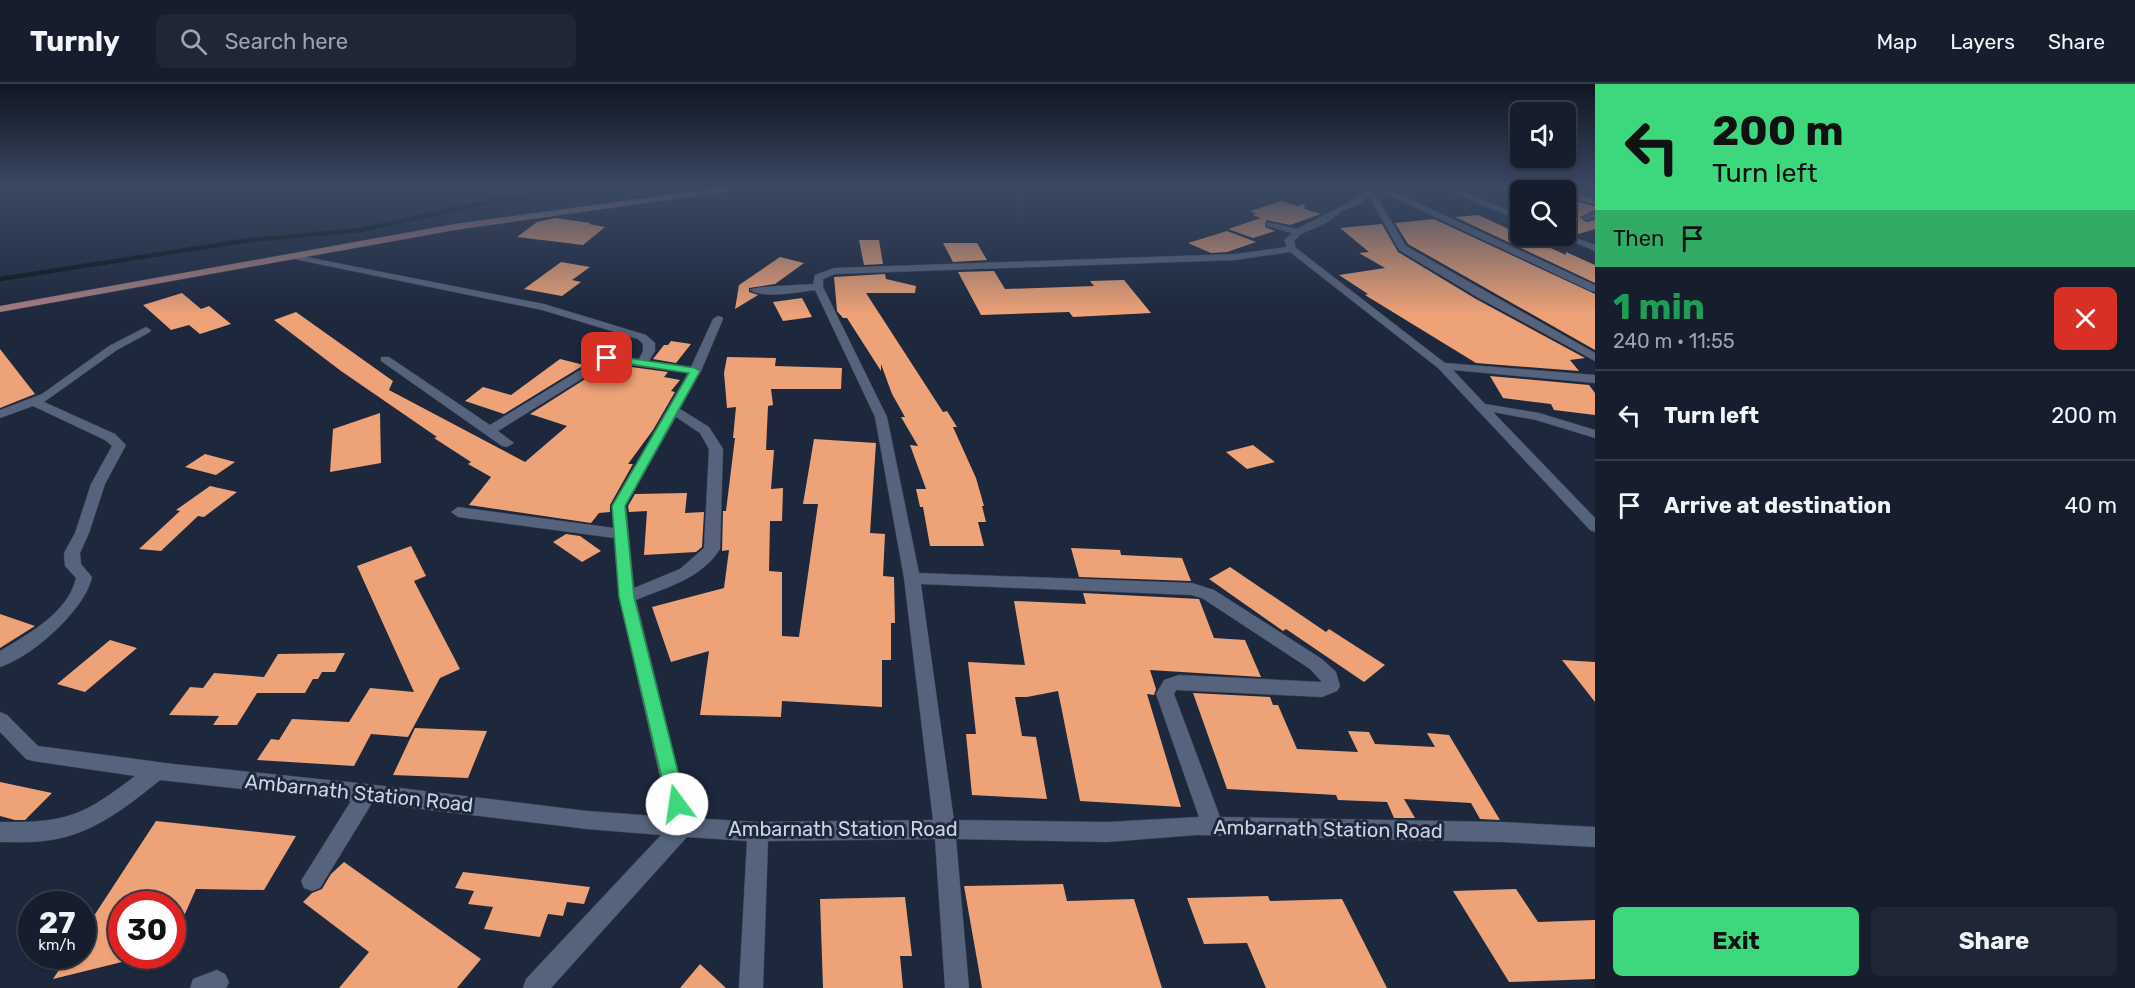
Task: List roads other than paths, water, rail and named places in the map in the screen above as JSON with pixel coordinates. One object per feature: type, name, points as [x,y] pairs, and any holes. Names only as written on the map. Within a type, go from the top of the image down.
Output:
[{"type":"main road","points":[[0,299],[399,230]]},
{"type":"main road","points":[[0,309],[437,230]]},
{"type":"street","points":[[1292,230],[1298,232]]},
{"type":"street","points":[[1302,230],[1289,240],[1292,249],[1442,366],[1595,527]]},
{"type":"street","points":[[1392,230],[1402,248],[1595,358]]},
{"type":"street","points":[[1470,230],[1595,289]]},
{"type":"street","points":[[1576,241],[1595,248]]},
{"type":"street","points":[[957,988],[945,829],[912,578],[881,417],[818,287],[818,277],[834,271],[1235,257],[1292,249]]},
{"type":"street","points":[[294,256],[544,307],[642,337],[649,343],[649,351],[643,362]]},
{"type":"street","points":[[755,290],[775,291],[818,287]]},
{"type":"street","points":[[535,988],[682,827],[627,597],[618,506],[695,371],[718,319]]},
{"type":"street","points":[[0,414],[35,402],[56,391],[113,348],[146,330]]},
{"type":"street","points":[[489,431],[600,361],[614,357],[695,371]]},
{"type":"street","points":[[385,359],[507,443]]},
{"type":"street","points":[[1442,366],[1595,379]]},
{"type":"street","points":[[0,660],[50,626],[80,595],[84,577],[74,566],[72,553],[82,533],[98,484],[119,445],[111,437],[35,402]]},
{"type":"street","points":[[1482,408],[1530,413],[1595,435]]},
{"type":"street","points":[[627,597],[693,568],[707,558],[712,549],[716,449],[707,430],[673,410]]},
{"type":"street","points":[[458,512],[621,534]]},
{"type":"street","points":[[912,578],[1192,589],[1208,594],[1316,664],[1330,677],[1331,686],[1322,690],[1179,682],[1170,685],[1165,694],[1213,827]]},
{"type":"street","name":"Ambarnath Station Road","points":[[0,720],[33,753],[156,771],[367,793],[587,820],[682,827],[758,832],[945,829],[1107,832],[1213,827],[1502,832],[1595,837]]},
{"type":"street","points":[[0,831],[45,832],[64,829],[96,814],[127,794],[156,771]]},
{"type":"street","points":[[312,881],[367,793]]},
{"type":"street","points":[[751,988],[758,832]]},
{"type":"waterway","points":[[0,279],[250,240],[359,230]]}]
